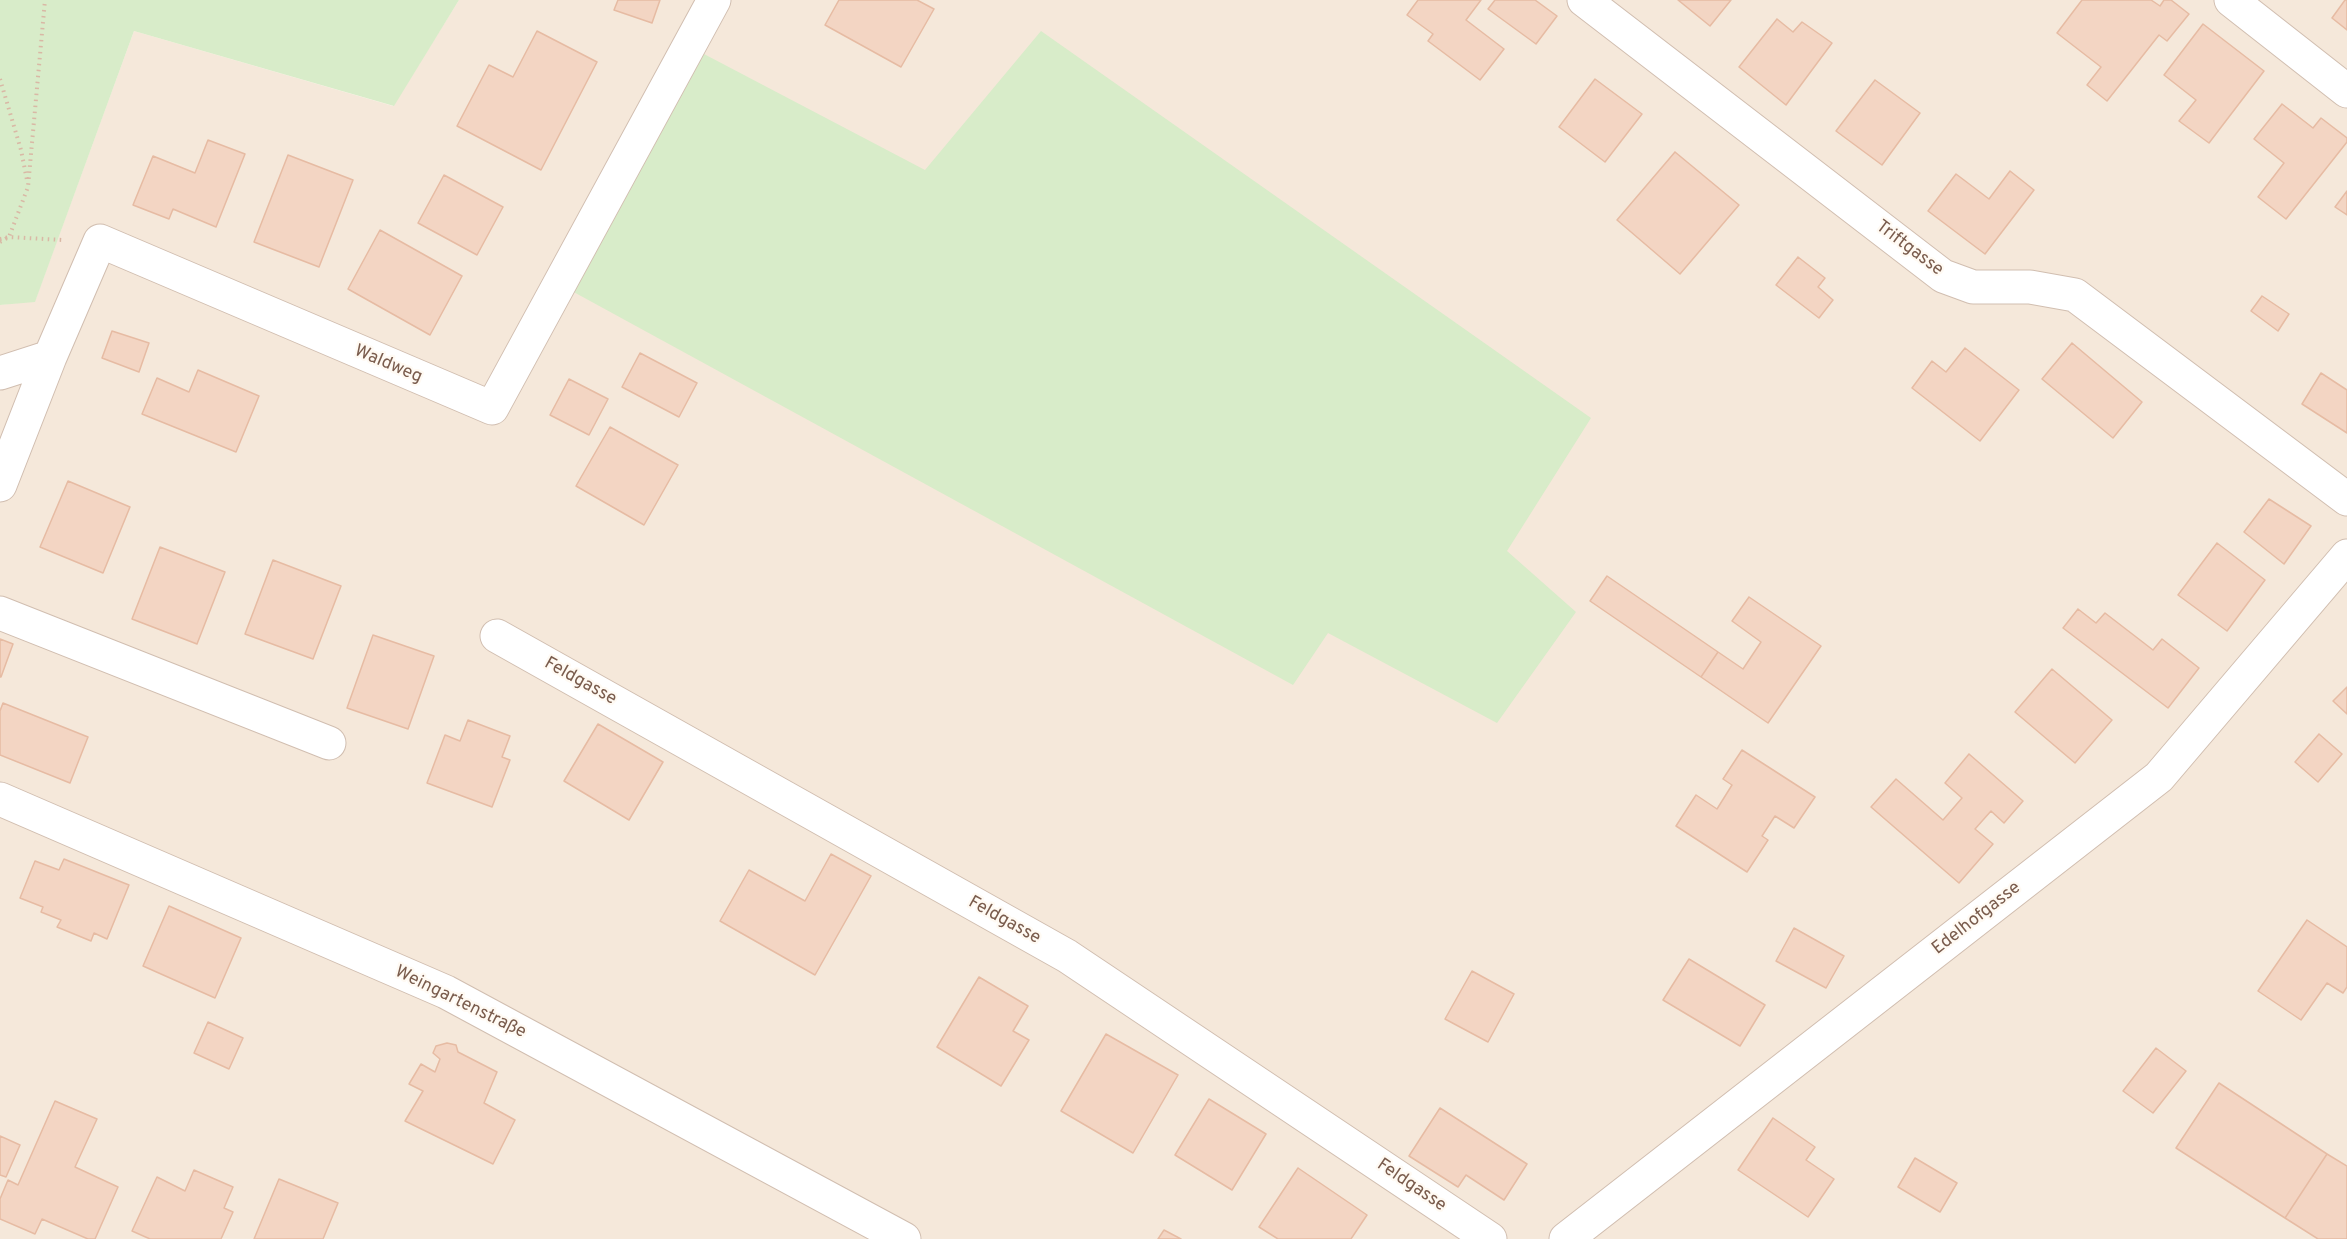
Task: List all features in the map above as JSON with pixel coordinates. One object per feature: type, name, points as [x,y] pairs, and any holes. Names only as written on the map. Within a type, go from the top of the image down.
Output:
[{"type":"street","name":"Waldweg","points":[[100,242],[492,408],[714,0]]},
{"type":"street","name":"Triftgasse","points":[[1584,0],[1943,276],[1974,287],[2030,287],[2075,295],[2347,499]]},
{"type":"street","points":[[2231,0],[2347,91]]},
{"type":"street","points":[[0,485],[50,357],[100,242]]},
{"type":"street","points":[[0,374],[50,357]]},
{"type":"street","name":"Edelhofgasse","points":[[1566,1239],[2159,777],[2347,556]]},
{"type":"street","points":[[0,613],[329,743]]},
{"type":"street","name":"Feldgasse","points":[[497,636],[1066,956],[1490,1239]]},
{"type":"street","name":"Weingartenstraße","points":[[0,799],[446,992],[904,1239]]},
{"type":"path","points":[[9,237],[28,187],[45,0]]},
{"type":"path","points":[[0,79],[21,150],[28,187]]},
{"type":"path","points":[[0,241],[9,237],[100,242]]},
{"type":"shaded area","points":[[459,0],[2347,0],[2347,1239],[0,1239],[0,305],[35,301],[134,31],[393,106]]},
{"type":"green space","points":[[0,0],[459,0],[394,106],[134,31],[35,302],[0,305]]},
{"type":"green space","points":[[1041,31],[1591,418],[1507,551],[1576,612],[1497,723],[1328,633],[1293,685],[559,284],[704,54],[925,170]]},
{"type":"building","points":[[618,0],[660,0],[652,23],[614,10]]},
{"type":"building","points":[[839,0],[917,0],[934,9],[901,67],[825,25]]},
{"type":"building","points":[[1418,0],[1481,0],[1466,20],[1504,49],[1480,80],[1428,41],[1433,34],[1407,15]]},
{"type":"building","points":[[1495,0],[1535,0],[1557,16],[1536,44],[1488,9]]},
{"type":"building","points":[[1678,0],[1731,0],[1710,26]]},
{"type":"building","points":[[2082,0],[2151,0],[2160,6],[2164,0],[2171,0],[2189,14],[2167,41],[2159,35],[2107,101],[2087,85],[2101,67],[2057,33]]},
{"type":"building","points":[[2347,0],[2347,30],[2332,18]]},
{"type":"building","points":[[1777,19],[1793,32],[1802,22],[1832,43],[1786,105],[1739,67]]},
{"type":"building","points":[[2203,24],[2264,71],[2209,143],[2179,121],[2196,100],[2164,75]]},
{"type":"building","points":[[537,31],[597,62],[541,170],[457,126],[489,65],[513,77]]},
{"type":"building","points":[[1595,79],[1642,114],[1605,162],[1559,127]]},
{"type":"building","points":[[1875,80],[1920,113],[1882,165],[1836,131]]},
{"type":"building","points":[[2282,104],[2313,128],[2321,118],[2347,138],[2347,142],[2286,219],[2258,197],[2284,163],[2254,139]]},
{"type":"building","points":[[208,140],[245,154],[216,227],[173,209],[169,219],[133,205],[153,156],[195,173]]},
{"type":"building","points":[[1675,152],[1739,205],[1680,274],[1617,220]]},
{"type":"building","points":[[288,155],[353,180],[319,267],[254,242]]},
{"type":"building","points":[[2010,171],[2034,190],[1985,254],[1928,211],[1956,174],[1989,199]]},
{"type":"building","points":[[444,175],[503,207],[477,255],[418,223]]},
{"type":"building","points":[[2347,191],[2347,215],[2335,207]]},
{"type":"building","points":[[380,230],[462,276],[430,335],[348,289]]},
{"type":"building","points":[[1798,257],[1825,278],[1818,287],[1833,300],[1819,318],[1776,285]]},
{"type":"building","points":[[2262,296],[2289,314],[2278,331],[2251,311]]},
{"type":"building","points":[[112,331],[149,343],[139,372],[102,358]]},
{"type":"building","points":[[2072,343],[2142,402],[2113,438],[2042,379]]},
{"type":"building","points":[[1965,348],[2019,390],[1980,441],[1912,388],[1932,361],[1946,372]]},
{"type":"building","points":[[640,353],[697,383],[679,417],[622,387]]},
{"type":"building","points":[[198,370],[259,396],[236,452],[142,414],[157,378],[189,392]]},
{"type":"building","points":[[2321,373],[2347,390],[2347,433],[2302,404]]},
{"type":"building","points":[[569,379],[608,399],[589,435],[550,415]]},
{"type":"building","points":[[610,427],[678,465],[644,525],[576,486]]},
{"type":"building","points":[[68,481],[130,507],[103,573],[40,547]]},
{"type":"building","points":[[2269,499],[2311,526],[2284,564],[2244,532]]},
{"type":"building","points":[[2217,543],[2265,580],[2227,631],[2178,595]]},
{"type":"building","points":[[160,547],[225,572],[197,644],[132,619]]},
{"type":"building","points":[[273,560],[341,586],[313,659],[245,634]]},
{"type":"building","points":[[1607,576],[1718,652],[1701,677],[1590,601]]},
{"type":"building","points":[[1749,597],[1821,646],[1768,723],[1701,677],[1718,652],[1743,669],[1761,642],[1732,621]]},
{"type":"building","points":[[2078,609],[2096,623],[2105,613],[2153,650],[2162,639],[2199,668],[2168,708],[2063,628]]},
{"type":"building","points":[[373,635],[434,656],[408,729],[347,708]]},
{"type":"building","points":[[0,639],[13,644],[1,677],[0,677]]},
{"type":"building","points":[[2052,669],[2112,720],[2075,763],[2015,712]]},
{"type":"building","points":[[2347,687],[2347,714],[2333,701]]},
{"type":"building","points":[[3,703],[88,737],[70,783],[0,755],[0,711]]},
{"type":"building","points":[[468,720],[510,736],[502,757],[510,760],[492,807],[427,783],[445,735],[460,741]]},
{"type":"building","points":[[598,724],[663,762],[629,820],[564,781]]},
{"type":"building","points":[[2319,734],[2342,754],[2318,782],[2295,762]]},
{"type":"building","points":[[1742,750],[1815,797],[1794,828],[1775,816],[1762,836],[1768,840],[1747,872],[1676,826],[1696,795],[1717,809],[1732,785],[1723,779]]},
{"type":"building","points":[[1969,754],[2023,801],[2004,823],[1991,811],[1975,829],[1993,844],[1959,883],[1871,807],[1896,779],[1943,820],[1962,798],[1945,783]]},
{"type":"building","points":[[831,854],[871,876],[815,975],[720,921],[749,870],[805,901]]},
{"type":"building","points":[[64,859],[129,885],[107,939],[94,933],[91,941],[57,927],[61,920],[41,912],[43,907],[20,898],[35,861],[59,870]]},
{"type":"building","points":[[169,906],[241,938],[215,998],[143,966]]},
{"type":"building","points":[[2307,920],[2347,947],[2347,987],[2343,993],[2327,983],[2301,1020],[2258,991]]},
{"type":"building","points":[[1794,928],[1844,956],[1826,988],[1776,961]]},
{"type":"building","points":[[1689,959],[1765,1005],[1740,1046],[1663,1000]]},
{"type":"building","points":[[1472,971],[1514,994],[1488,1042],[1445,1019]]},
{"type":"building","points":[[979,977],[1028,1006],[1013,1031],[1029,1040],[1001,1086],[937,1047]]},
{"type":"building","points":[[208,1022],[243,1038],[229,1069],[194,1053]]},
{"type":"building","points":[[1106,1034],[1178,1075],[1133,1153],[1061,1111]]},
{"type":"building","points":[[447,1043],[456,1045],[458,1052],[497,1072],[484,1103],[515,1120],[493,1164],[405,1121],[423,1091],[409,1084],[421,1064],[435,1072],[440,1059],[433,1053],[436,1046]]},
{"type":"building","points":[[2156,1048],[2186,1071],[2153,1113],[2123,1091]]},
{"type":"building","points":[[2219,1083],[2327,1154],[2285,1218],[2176,1148]]},
{"type":"building","points":[[1209,1099],[1266,1134],[1232,1190],[1175,1155]]},
{"type":"building","points":[[55,1101],[97,1119],[75,1167],[118,1187],[95,1239],[88,1239],[42,1219],[35,1234],[0,1219],[0,1199],[8,1180],[18,1185]]},
{"type":"building","points":[[1440,1108],[1527,1164],[1504,1200],[1466,1175],[1458,1187],[1409,1156]]},
{"type":"building","points":[[1773,1118],[1815,1147],[1806,1160],[1834,1179],[1808,1217],[1738,1170]]},
{"type":"building","points":[[0,1136],[20,1145],[6,1177],[0,1175]]},
{"type":"building","points":[[2327,1154],[2347,1166],[2347,1239],[2318,1239],[2285,1218]]},
{"type":"building","points":[[1915,1158],[1957,1183],[1940,1212],[1898,1187]]},
{"type":"building","points":[[1298,1168],[1367,1215],[1351,1239],[1278,1239],[1259,1227]]},
{"type":"building","points":[[194,1170],[233,1187],[224,1208],[233,1212],[221,1239],[150,1239],[132,1231],[157,1177],[185,1191]]},
{"type":"building","points":[[279,1179],[338,1203],[323,1239],[254,1239]]},
{"type":"building","points":[[1164,1230],[1181,1239],[1158,1239]]}]
